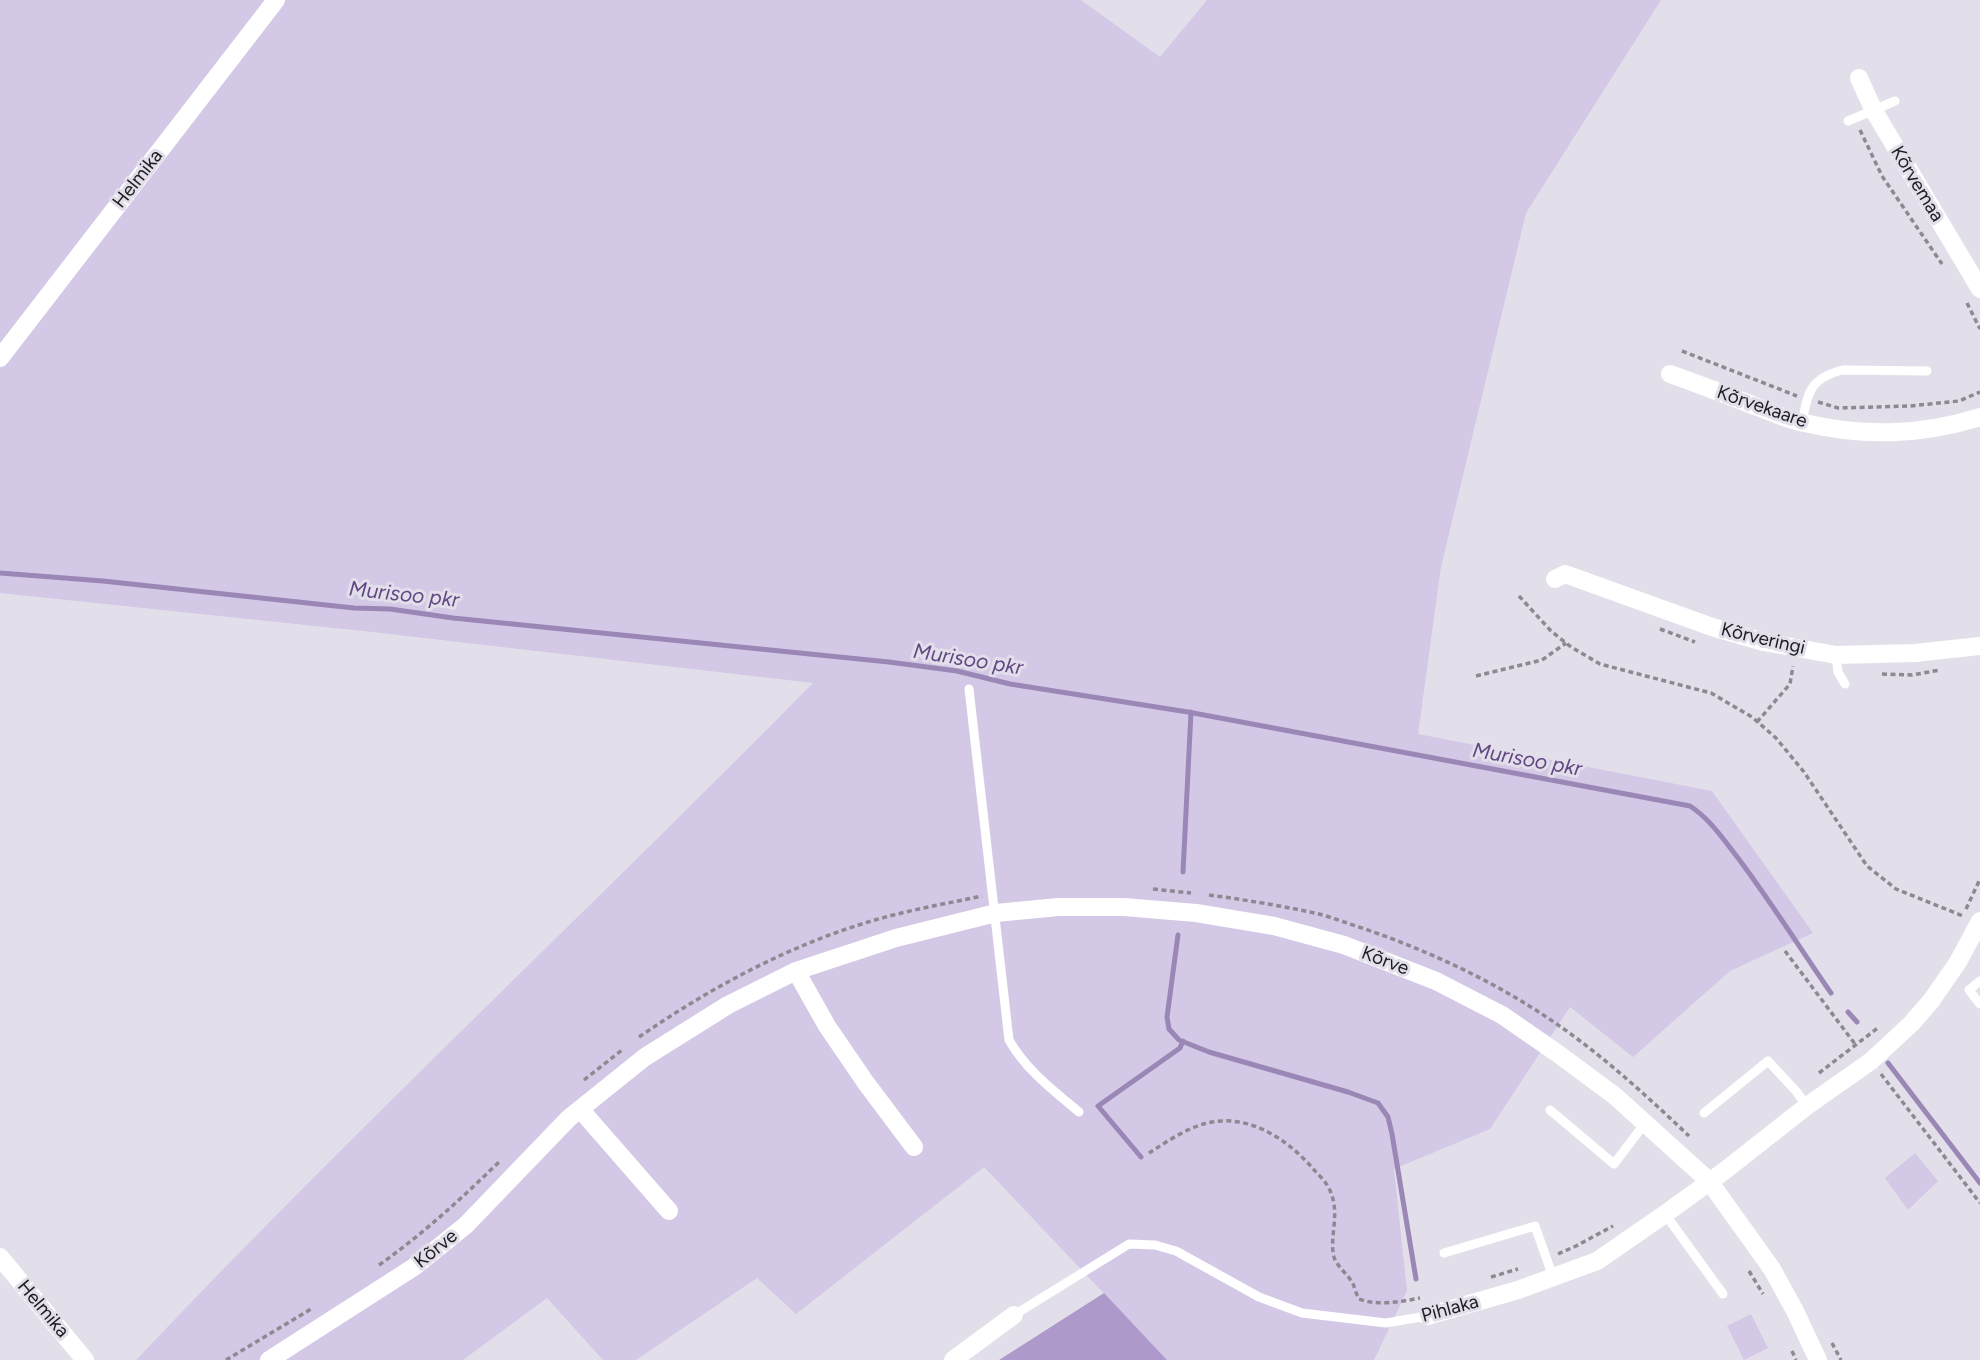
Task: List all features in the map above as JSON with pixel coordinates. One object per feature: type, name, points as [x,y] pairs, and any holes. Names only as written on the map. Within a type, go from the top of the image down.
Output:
[{"type":"street","name":"Helmika","points":[[0,358],[276,0]]},
{"type":"street","name":"Kõrvemaa","points":[[1859,78],[1972,293]]},
{"type":"street","name":"Kõrvekaare","points":[[1670,374],[1802,423],[1874,434],[1913,432],[1954,425],[1980,417]]},
{"type":"street","name":"Kõrveringi","points":[[1555,579],[1565,574],[1712,627],[1764,642],[1836,655],[1915,653],[1980,646]]},
{"type":"street","name":"Kõrve","points":[[268,1360],[414,1267],[466,1225],[569,1118],[645,1057],[728,1005],[796,971],[896,938],[996,913],[1124,906],[1196,913],[1274,926],[1344,945],[1436,981],[1502,1015],[1615,1096],[1709,1181],[1772,1269],[1818,1360]]},
{"type":"street","name":"Pihlaka","points":[[1427,1317],[1518,1290],[1597,1261],[1723,1172],[1802,1098],[1871,1061],[1912,1023],[1958,962],[1971,919]]},
{"type":"street","points":[[796,971],[835,1038],[914,1147]]},
{"type":"street","points":[[580,1109],[669,1211]]},
{"type":"street","name":"Helmika","points":[[0,1257],[85,1360]]},
{"type":"street","name":"Pihlaka","points":[[953,1360],[1014,1315]]},
{"type":"lane","points":[[1851,120],[1895,101]]},
{"type":"lane","points":[[1802,423],[1807,399],[1814,383],[1830,373],[1843,370],[1927,371]]},
{"type":"lane","points":[[1836,655],[1838,672],[1845,684]]},
{"type":"lane","points":[[968,690],[1009,1040],[1018,1057],[1029,1069],[1079,1112]]},
{"type":"lane","points":[[1980,981],[1969,989],[1980,1004]]},
{"type":"lane","points":[[1704,1113],[1768,1061],[1802,1098]]},
{"type":"lane","points":[[1550,1110],[1614,1164],[1645,1123]]},
{"type":"lane","points":[[1665,1214],[1723,1294]]},
{"type":"lane","points":[[1444,1254],[1535,1226],[1553,1278]]},
{"type":"lane","name":"Pihlaka","points":[[1014,1315],[1129,1244],[1155,1245],[1176,1251],[1259,1297],[1301,1313],[1386,1323],[1427,1317]]},
{"type":"path","points":[[1851,120],[1882,176],[1943,266]]},
{"type":"path","points":[[1972,293],[1980,329]]},
{"type":"path","points":[[1519,596],[1551,631],[1600,664],[1711,693],[1758,722],[1776,738],[1804,772],[1867,866],[1896,889],[1971,919],[1980,879]]},
{"type":"path","points":[[1476,676],[1542,660],[1566,643]]},
{"type":"path","points":[[1758,722],[1790,684],[1793,666]]},
{"type":"path","points":[[1149,889],[1239,899],[1321,915],[1454,964],[1504,991],[1568,1032],[1693,1139]]},
{"type":"path","points":[[636,1040],[689,1004],[804,945],[882,918],[991,894]]},
{"type":"path","points":[[1802,1098],[1881,1024]]},
{"type":"path","points":[[581,1083],[626,1046]]},
{"type":"path","points":[[1149,1153],[1190,1130],[1211,1122],[1230,1121],[1267,1131],[1306,1160],[1331,1191],[1335,1210],[1334,1258],[1354,1285],[1359,1298],[1370,1302],[1389,1303],[1424,1297]]},
{"type":"path","points":[[371,1271],[460,1200],[508,1153]]},
{"type":"path","points":[[1486,1278],[1576,1247],[1617,1223]]},
{"type":"path","points":[[1749,1271],[1763,1295]]},
{"type":"path","points":[[226,1360],[311,1310]]},
{"type":"path","points":[[1829,1337],[1841,1360]]},
{"type":"path","points":[[1791,1350],[1796,1360]]},
{"type":"shaded area","points":[[0,0],[1081,0],[1160,57],[1207,0],[1661,0],[1526,213],[1441,567],[1418,734],[1712,791],[1813,933],[1730,971],[1633,1057],[1570,1007],[1490,1129],[1394,1169],[1407,1291],[1374,1360],[1167,1360],[984,1167],[796,1314],[757,1278],[636,1360],[603,1360],[547,1298],[463,1360],[136,1360],[303,1188],[813,683],[372,632],[0,593]]},
{"type":"shaded area","points":[[1915,1153],[1938,1181],[1908,1210],[1885,1178]]},
{"type":"shaded area","points":[[1104,1293],[1167,1360],[999,1360]]},
{"type":"shaded area","points":[[1751,1314],[1768,1348],[1744,1360],[1727,1326]]},
{"type":"waterway","name":"Murisoo pkr","points":[[0,573],[103,581],[354,608],[390,609],[957,671],[1010,684],[1188,712],[1690,806],[1710,823],[1738,858],[1831,993]]},
{"type":"waterway","points":[[1183,872],[1191,712]]},
{"type":"waterway","points":[[1178,935],[1167,1017],[1169,1029],[1179,1040],[1209,1052],[1378,1103],[1388,1117],[1416,1279]]},
{"type":"waterway","name":"Murisoo pkr","points":[[1848,1012],[1857,1022]]},
{"type":"waterway","points":[[1141,1157],[1098,1106],[1180,1048],[1183,1041]]},
{"type":"waterway","name":"Murisoo pkr","points":[[1888,1063],[1980,1183]]}]
